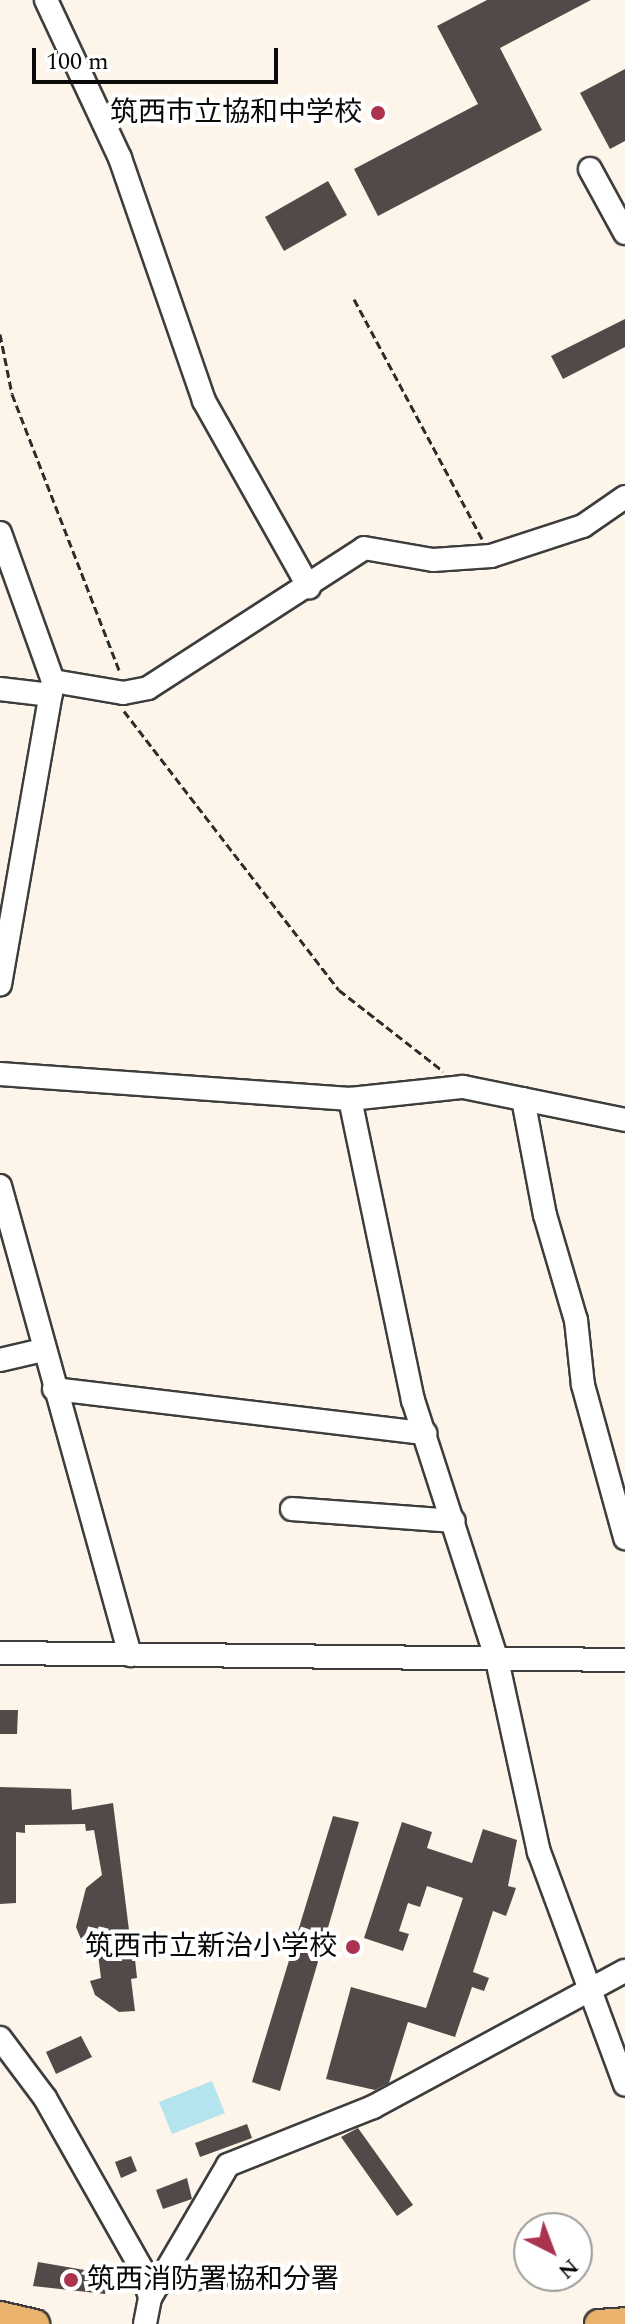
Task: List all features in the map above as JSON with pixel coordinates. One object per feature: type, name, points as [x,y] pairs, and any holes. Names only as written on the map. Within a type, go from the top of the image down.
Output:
[{"type":"main road","points":[[0,2316],[35,2324]]},
{"type":"main road","points":[[599,2324],[625,2322]]},
{"type":"street","points":[[46,0],[120,158],[204,401],[309,587]]},
{"type":"street","points":[[590,169],[625,233]]},
{"type":"street","points":[[0,689],[127,692],[148,688],[309,587],[364,548],[433,560],[491,556],[583,526],[625,497]]},
{"type":"street","points":[[0,533],[52,688],[4,934],[0,984]]},
{"type":"street","points":[[0,1074],[350,1099],[463,1087],[625,1120]]},
{"type":"street","points":[[350,1099],[425,1433],[497,1660],[539,1852],[586,1988],[625,2085]]},
{"type":"street","points":[[523,1099],[545,1215],[576,1320],[583,1385],[625,1538]]},
{"type":"street","points":[[0,1186],[3,1214],[130,1655]]},
{"type":"street","points":[[0,1360],[43,1350]]},
{"type":"street","points":[[54,1389],[425,1433]]},
{"type":"street","points":[[292,1509],[454,1521]]},
{"type":"street","points":[[0,1653],[625,1660]]},
{"type":"street","points":[[145,2324],[150,2298],[228,2165],[373,2107],[586,1988],[625,1971]]},
{"type":"street","points":[[0,2038],[100,2190],[150,2298]]},
{"type":"path","points":[[354,299],[491,556]]},
{"type":"path","points":[[0,334],[12,394],[127,692],[124,713],[339,990],[463,1087]]},
{"type":"water","points":[[212,2081],[225,2113],[172,2134],[159,2102]]},
{"type":"building","points":[[487,0],[591,0],[500,48],[542,130],[378,216],[354,169],[478,104],[437,26]]},
{"type":"building","points":[[625,69],[625,141],[610,149],[580,93]]},
{"type":"building","points":[[328,181],[347,215],[284,251],[265,217]]},
{"type":"building","points":[[625,319],[625,347],[563,379],[551,356]]},
{"type":"building","points":[[0,1710],[18,1710],[17,1734],[0,1734]]},
{"type":"building","points":[[0,1787],[71,1789],[72,1810],[113,1803],[130,1938],[139,1937],[141,1959],[135,1959],[137,1978],[131,1979],[135,2011],[119,2012],[95,1995],[90,1981],[101,1978],[96,1939],[83,1944],[76,1927],[86,1888],[102,1875],[94,1830],[86,1831],[85,1824],[25,1825],[25,1833],[16,1832],[16,1903],[0,1904]]},
{"type":"building","points":[[333,1816],[359,1822],[280,2091],[252,2082]]},
{"type":"building","points":[[402,1822],[432,1832],[427,1848],[472,1863],[483,1829],[517,1840],[508,1886],[516,1888],[506,1916],[493,1911],[473,1972],[489,1978],[484,1991],[472,1987],[455,2037],[408,2022],[389,2083],[375,2090],[326,2079],[351,1987],[426,2008],[463,1898],[427,1886],[420,1907],[408,1903],[399,1931],[409,1934],[403,1951],[364,1938]]},
{"type":"building","points":[[81,2036],[92,2057],[56,2074],[46,2052]]},
{"type":"building","points":[[247,2124],[252,2138],[200,2157],[195,2143]]},
{"type":"building","points":[[358,2128],[413,2205],[397,2216],[341,2137]]},
{"type":"building","points":[[131,2156],[137,2171],[121,2178],[115,2162]]},
{"type":"building","points":[[187,2178],[192,2199],[163,2209],[156,2190]]},
{"type":"building","name":"筑西消防署協和分署","points":[[38,2262],[108,2274],[105,2294],[33,2286]]},
{"type":"building","points":[[226,2262],[230,2287],[188,2293],[184,2268]]},
{"type":"place","name":"筑西市立協和中学校","points":[[378,113]]},
{"type":"place","name":"筑西市立新治小学校","points":[[353,1947]]},
{"type":"place","name":"筑西消防署協和分署","points":[[71,2280]]}]
